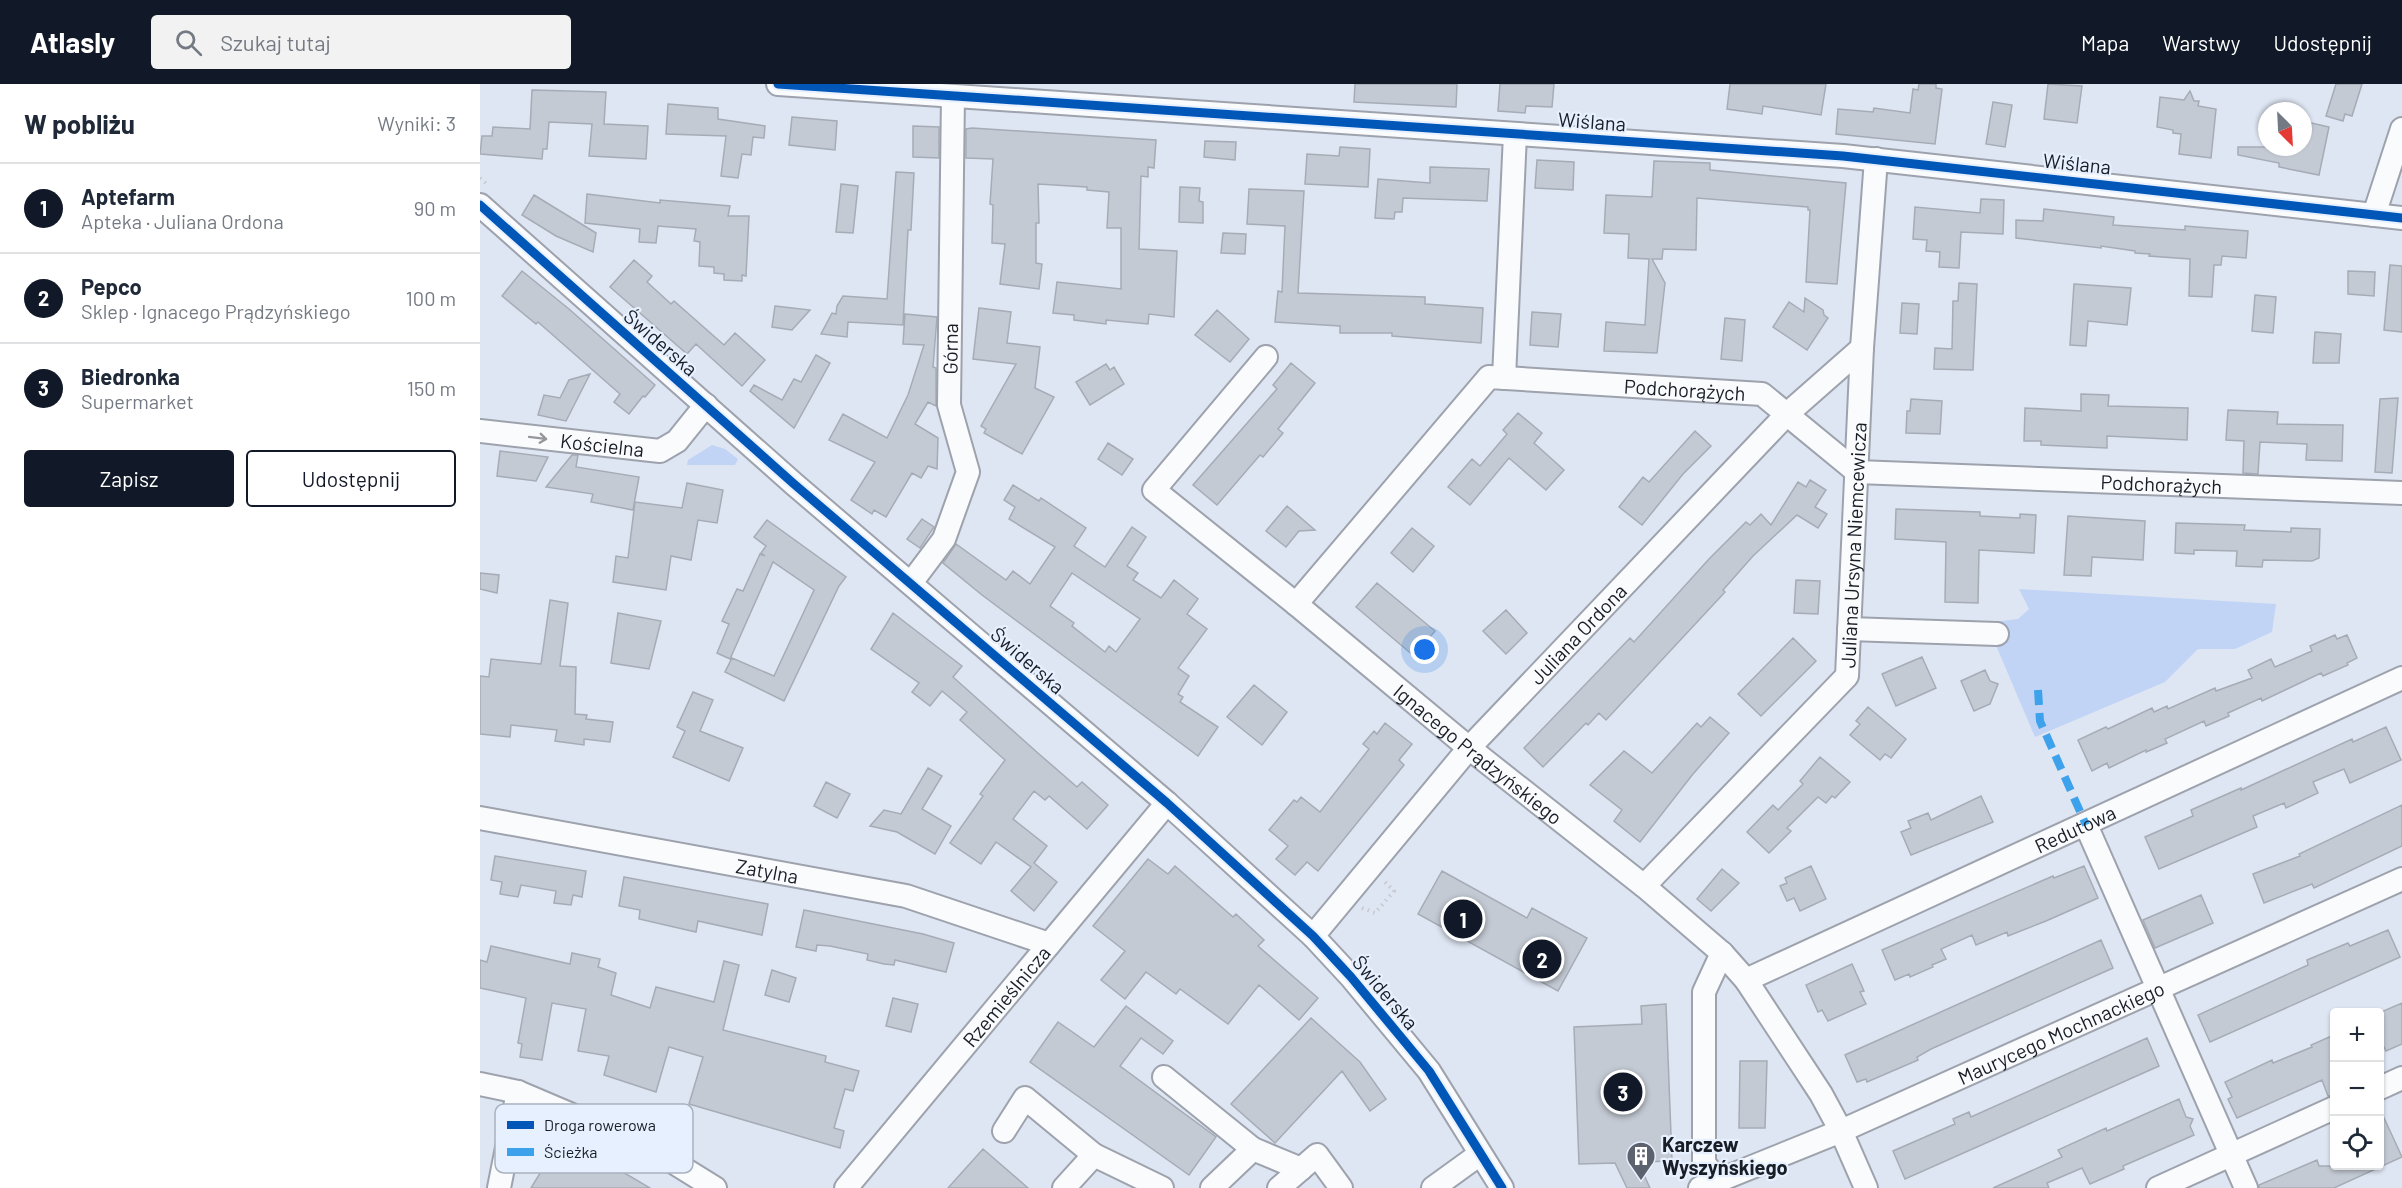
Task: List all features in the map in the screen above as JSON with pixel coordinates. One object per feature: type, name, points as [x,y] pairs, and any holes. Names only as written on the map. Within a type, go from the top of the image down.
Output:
[{"type":"street","name":"Wiślana","points":[[777,84],[1876,159],[2402,218]]},
{"type":"street","name":"Górna","points":[[911,583],[944,539],[968,472],[949,405],[952,96]]},
{"type":"street","points":[[2374,215],[2402,129]]},
{"type":"street","points":[[1504,378],[1515,134]]},
{"type":"street","name":"Juliana Ursyna Niemcewicza","points":[[1644,886],[1847,676],[1862,348],[1876,159]]},
{"type":"street","name":"Świderska","points":[[480,205],[794,484],[1167,803],[1313,936],[1351,977],[1429,1071],[1502,1188]]},
{"type":"street","name":"Juliana Ordona","points":[[1313,936],[1469,748],[1786,414],[1862,348]]},
{"type":"street","name":"Ignacego Prądzyńskiego","points":[[1266,357],[1154,490],[1469,748],[1644,886],[1722,953],[1746,980],[1821,1094],[1841,1131],[1866,1188]]},
{"type":"street","name":"Podchorążych","points":[[1296,604],[1489,377],[1762,394],[1857,472],[2402,493]]},
{"type":"street","name":"Kościelna","points":[[480,431],[660,451],[677,441],[706,405]]},
{"type":"street","points":[[1849,629],[1997,634]]},
{"type":"street","name":"Redutowa","points":[[1746,980],[2402,678]]},
{"type":"street","name":"Rzemieślnicza","points":[[846,1188],[1167,803]]},
{"type":"street","name":"Zatylna","points":[[480,818],[906,896],[1049,944]]},
{"type":"street","points":[[2086,825],[2246,1188]]},
{"type":"street","name":"Maurycego Mochnackiego","points":[[1722,953],[1704,992],[1704,1163],[1709,1184],[1841,1131],[2402,879]]},
{"type":"street","points":[[1164,1077],[1253,1149],[1301,1169]]},
{"type":"street","points":[[2384,1086],[2402,1078]]},
{"type":"street","points":[[480,1084],[518,1092],[546,1104]]},
{"type":"street","points":[[516,1104],[518,1092]]},
{"type":"street","points":[[1004,1131],[1025,1098],[1094,1155],[1161,1188]]},
{"type":"street","points":[[2158,1188],[2330,1110]]},
{"type":"street","points":[[1212,1188],[1253,1149]]},
{"type":"street","points":[[1433,1188],[1480,1154]]},
{"type":"street","points":[[1064,1188],[1094,1155]]},
{"type":"street","points":[[1279,1188],[1317,1155],[1341,1188]]},
{"type":"street","points":[[499,1188],[502,1173]]},
{"type":"street","points":[[691,1173],[716,1188]]},
{"type":"shaded area","points":[[712,445],[725,449],[738,459],[735,465],[687,465],[688,460]]},
{"type":"shaded area","points":[[2019,589],[2276,604],[2272,632],[2235,649],[2198,649],[2165,682],[2035,737],[1995,643],[1993,622],[2018,619],[2029,609]]},
{"type":"building","points":[[1355,84],[1457,84],[1456,107],[1354,102]]},
{"type":"building","points":[[1500,84],[1554,84],[1552,107],[1526,106],[1525,113],[1498,111]]},
{"type":"building","points":[[1730,84],[1826,84],[1821,115],[1763,106],[1762,114],[1727,109]]},
{"type":"building","points":[[1919,84],[1936,84],[1936,88],[1942,89],[1935,144],[1836,134],[1838,109],[1873,112],[1874,108],[1910,113],[1913,89],[1918,90]]},
{"type":"building","points":[[2048,84],[2082,86],[2077,123],[2044,119]]},
{"type":"building","points":[[2336,84],[2362,84],[2352,116],[2345,114],[2343,121],[2326,116]]},
{"type":"building","points":[[532,90],[606,92],[604,124],[648,126],[646,159],[589,156],[592,124],[549,122],[547,149],[543,149],[542,159],[480,154],[482,136],[492,136],[493,127],[530,129]]},
{"type":"building","points":[[2190,91],[2194,101],[2199,101],[2198,106],[2216,109],[2211,158],[2179,154],[2181,134],[2157,127],[2160,97],[2184,100]]},
{"type":"building","points":[[1993,102],[2012,105],[2005,147],[1986,144]]},
{"type":"building","points":[[668,104],[718,108],[718,119],[765,126],[764,138],[753,137],[751,155],[742,154],[738,178],[721,176],[726,136],[666,134]]},
{"type":"building","points":[[792,117],[837,121],[835,150],[789,145]]},
{"type":"building","points":[[2312,123],[2329,127],[2319,175],[2279,167],[2279,163],[2238,155],[2238,147],[2258,147],[2258,156],[2312,156]]},
{"type":"building","points":[[913,126],[939,127],[939,158],[913,157]]},
{"type":"building","points":[[966,129],[1156,140],[1154,168],[1148,167],[1148,177],[1141,176],[1139,249],[1177,251],[1174,317],[1149,314],[1148,324],[1106,320],[1106,324],[1074,320],[1074,315],[1053,313],[1057,282],[1121,289],[1121,228],[1107,228],[1109,192],[1087,190],[1087,187],[1038,184],[1039,223],[1036,223],[1036,263],[1042,264],[1039,289],[1000,284],[1005,244],[992,243],[993,205],[990,204],[993,159],[966,158]]},
{"type":"building","points":[[1205,141],[1236,142],[1235,160],[1204,157]]},
{"type":"building","points":[[1340,147],[1370,149],[1368,187],[1305,184],[1307,154],[1339,156]]},
{"type":"building","points":[[1537,160],[1574,162],[1573,190],[1535,188]]},
{"type":"building","points":[[1654,161],[1710,163],[1710,170],[1846,183],[1837,284],[1806,282],[1810,210],[1808,207],[1697,198],[1696,250],[1663,249],[1662,259],[1652,259],[1665,283],[1657,353],[1604,351],[1606,322],[1645,325],[1649,259],[1628,258],[1629,234],[1604,233],[1606,195],[1652,197]]},
{"type":"building","points":[[1430,167],[1489,169],[1487,201],[1403,198],[1402,212],[1395,212],[1394,219],[1375,218],[1378,179],[1430,183]]},
{"type":"building","points":[[896,172],[914,173],[911,230],[908,230],[903,325],[848,322],[847,337],[821,334],[832,313],[836,314],[837,306],[843,296],[887,299]]},
{"type":"building","points":[[841,184],[858,186],[853,233],[836,232]]},
{"type":"building","points":[[1180,187],[1200,188],[1199,201],[1203,202],[1203,223],[1179,222]]},
{"type":"building","points":[[1249,189],[1304,191],[1298,293],[1425,297],[1425,304],[1483,308],[1481,343],[1392,336],[1392,333],[1340,333],[1340,326],[1275,322],[1278,291],[1282,292],[1285,226],[1247,224]]},
{"type":"building","points":[[587,194],[660,203],[660,200],[730,206],[728,216],[749,216],[746,276],[742,275],[742,281],[724,280],[724,274],[714,273],[714,267],[699,266],[700,242],[694,241],[696,229],[658,226],[656,243],[639,242],[640,229],[585,223]]},
{"type":"building","points":[[534,195],[596,233],[593,252],[556,236],[522,215]]},
{"type":"building","points":[[1981,199],[2004,200],[2003,234],[1961,232],[1959,268],[1939,267],[1940,252],[1926,251],[1927,240],[1913,239],[1915,207],[1980,213]]},
{"type":"building","points":[[2044,209],[2114,217],[2113,225],[2185,230],[2185,226],[2248,231],[2246,258],[2222,256],[2221,265],[2214,265],[2212,297],[2189,296],[2190,259],[2149,256],[2150,254],[2101,246],[2101,248],[2016,238],[2016,220],[2043,221]]},
{"type":"building","points":[[1223,233],[1246,234],[1245,254],[1221,253]]},
{"type":"building","points":[[634,260],[652,276],[647,282],[671,304],[674,301],[724,345],[735,333],[765,360],[742,386],[696,344],[687,354],[610,287]]},
{"type":"building","points":[[2390,265],[2402,266],[2402,332],[2384,330]]},
{"type":"building","points":[[522,271],[655,385],[629,414],[614,402],[620,394],[538,322],[536,324],[502,296]]},
{"type":"building","points":[[2348,271],[2375,272],[2374,296],[2348,294]]},
{"type":"building","points":[[1959,283],[1977,284],[1973,370],[1934,369],[1935,348],[1952,349],[1953,301],[1958,301]]},
{"type":"building","points":[[2074,284],[2131,288],[2127,325],[2088,321],[2086,346],[2070,345]]},
{"type":"building","points":[[2255,295],[2276,297],[2273,333],[2252,331]]},
{"type":"building","points":[[1805,298],[1823,310],[1824,315],[1828,318],[1807,350],[1773,327],[1789,302],[1804,312]]},
{"type":"building","points":[[1902,303],[1919,304],[1917,334],[1900,333]]},
{"type":"building","points":[[775,306],[810,310],[792,330],[772,327]]},
{"type":"building","points":[[979,308],[1011,312],[1007,343],[1040,347],[1035,388],[1054,397],[1022,454],[984,433],[986,429],[981,426],[1016,364],[973,359]]},
{"type":"building","points":[[1217,310],[1249,339],[1230,362],[1195,335]]},
{"type":"building","points":[[1532,312],[1561,314],[1558,347],[1530,345]]},
{"type":"building","points":[[905,314],[937,317],[933,367],[936,368],[936,406],[928,402],[915,424],[938,438],[937,469],[928,466],[921,478],[912,473],[886,517],[874,510],[872,514],[851,500],[875,462],[829,440],[843,414],[887,438],[908,395],[924,345],[903,344]]},
{"type":"building","points":[[1725,318],[1745,320],[1742,361],[1721,359]]},
{"type":"building","points":[[2315,332],[2341,334],[2339,363],[2313,363]]},
{"type":"building","points":[[816,355],[830,363],[794,428],[750,391],[754,385],[782,400],[794,379],[801,382]]},
{"type":"building","points":[[1291,363],[1315,383],[1278,429],[1283,433],[1263,457],[1260,455],[1217,505],[1193,485],[1277,389],[1273,385]]},
{"type":"building","points":[[1106,364],[1110,370],[1114,367],[1124,384],[1090,405],[1076,382]]},
{"type":"building","points":[[590,374],[566,421],[538,415],[544,395],[560,398],[569,380]]},
{"type":"building","points":[[2081,394],[2109,395],[2108,406],[2188,408],[2187,440],[2107,436],[2107,448],[2041,445],[2041,441],[2024,441],[2025,408],[2081,411]]},
{"type":"building","points":[[2398,398],[2392,473],[2375,472],[2380,399]]},
{"type":"building","points":[[1911,399],[1942,401],[1940,434],[1906,433],[1907,411],[1910,411]]},
{"type":"building","points":[[2228,410],[2278,412],[2277,424],[2343,425],[2342,461],[2306,460],[2307,444],[2260,442],[2258,474],[2243,473],[2244,441],[2226,440]]},
{"type":"building","points":[[1518,413],[1542,433],[1534,443],[1564,470],[1546,490],[1509,458],[1470,505],[1448,487],[1472,459],[1480,466],[1507,434],[1503,430]]},
{"type":"building","points":[[1695,431],[1711,446],[1683,474],[1642,525],[1619,507],[1643,477],[1649,482]]},
{"type":"building","points":[[1108,443],[1133,459],[1122,475],[1098,459]]},
{"type":"building","points":[[500,451],[548,457],[536,481],[497,476]]},
{"type":"building","points":[[572,455],[578,455],[576,467],[639,477],[633,510],[591,502],[593,494],[546,487]]},
{"type":"building","points":[[1810,480],[1826,490],[1815,507],[1827,514],[1818,528],[1797,515],[1753,556],[1723,590],[1725,592],[1606,720],[1599,713],[1588,725],[1586,723],[1543,767],[1524,748],[1630,638],[1634,642],[1709,559],[1746,522],[1750,525],[1761,514],[1771,525],[1798,482],[1806,487]]},
{"type":"building","points":[[687,483],[723,490],[717,523],[698,520],[691,560],[671,556],[666,590],[613,582],[616,556],[628,558],[635,502],[682,508]]},
{"type":"building","points":[[1013,485],[1039,501],[1041,498],[1086,528],[1074,546],[1105,567],[1132,527],[1146,537],[1127,566],[1138,573],[1133,580],[1161,598],[1174,580],[1198,599],[1187,614],[1207,629],[1178,668],[1189,676],[1178,694],[1183,697],[1180,702],[1218,727],[1198,756],[982,595],[943,563],[956,544],[1006,580],[1013,571],[1030,584],[1055,547],[1009,519],[1015,507],[1004,500]],"holes":[[[1072,573],[1140,619],[1116,652],[1109,646],[1105,652],[1072,626],[1074,623],[1050,606]]]},
{"type":"building","points":[[1287,506],[1315,530],[1299,531],[1286,547],[1266,531]]},
{"type":"building","points":[[1896,509],[1980,512],[1980,516],[2020,518],[2020,514],[2036,515],[2034,553],[1979,550],[1978,603],[1945,602],[1946,542],[1895,539]]},
{"type":"building","points":[[2068,516],[2145,521],[2143,560],[2092,557],[2091,576],[2064,575]]},
{"type":"building","points":[[922,519],[934,527],[920,548],[907,539]]},
{"type":"building","points":[[767,520],[846,577],[839,586],[784,701],[725,672],[732,658],[774,676],[814,590],[773,562],[730,659],[717,653],[729,624],[722,621],[737,589],[743,591],[760,554],[765,556],[761,553],[766,546],[754,537]]},
{"type":"building","points":[[2176,523],[2245,525],[2244,530],[2291,532],[2291,528],[2320,529],[2319,558],[2312,561],[2263,560],[2262,567],[2236,566],[2237,551],[2194,550],[2194,554],[2175,553]]},
{"type":"building","points":[[1412,528],[1434,546],[1413,572],[1391,553]]},
{"type":"building","points":[[480,573],[499,575],[497,593],[480,589]]},
{"type":"building","points":[[1796,580],[1820,581],[1818,614],[1794,613]]},
{"type":"building","points":[[1377,583],[1435,631],[1414,656],[1356,607]]},
{"type":"building","points":[[550,600],[568,603],[560,666],[576,667],[575,714],[587,715],[586,719],[613,722],[610,742],[584,739],[584,745],[555,741],[557,730],[511,725],[510,737],[480,734],[480,676],[489,677],[491,659],[541,664]]},
{"type":"building","points":[[1506,610],[1527,633],[1506,654],[1483,631]]},
{"type":"building","points":[[618,613],[661,621],[649,669],[611,663]]},
{"type":"building","points":[[893,613],[962,666],[953,677],[1039,754],[1077,787],[1082,782],[1108,805],[1087,829],[1049,796],[1045,800],[1034,791],[1013,819],[1047,846],[1034,863],[1057,882],[1034,911],[1011,891],[1031,867],[996,842],[981,864],[950,843],[983,796],[980,794],[1005,760],[960,720],[967,712],[942,691],[930,706],[912,692],[919,683],[871,649]]},
{"type":"building","points":[[2335,635],[2337,639],[2347,635],[2357,658],[2347,663],[2348,665],[2323,676],[2321,673],[2262,701],[2261,698],[2206,726],[2204,721],[2165,739],[2167,743],[2146,752],[2146,750],[2109,768],[2107,763],[2092,771],[2078,740],[2106,727],[2108,729],[2152,708],[2154,712],[2167,706],[2168,709],[2215,688],[2216,691],[2252,678],[2248,670],[2271,659],[2275,667],[2312,651],[2310,646]]},
{"type":"building","points":[[1793,638],[1816,661],[1761,716],[1738,694]]},
{"type":"building","points":[[1922,657],[1936,688],[1896,706],[1882,674]]},
{"type":"building","points":[[1985,670],[1990,681],[1998,684],[1990,704],[1974,711],[1961,681]]},
{"type":"building","points":[[1254,685],[1287,712],[1262,745],[1227,717]]},
{"type":"building","points":[[693,692],[713,700],[700,731],[743,748],[729,781],[673,757],[685,731],[677,727]]},
{"type":"building","points":[[1868,707],[1906,739],[1891,758],[1885,754],[1880,760],[1850,735],[1860,724],[1856,721]]},
{"type":"building","points":[[1710,717],[1729,733],[1693,774],[1640,842],[1614,821],[1622,810],[1590,785],[1624,751],[1652,773],[1697,723],[1701,727]]},
{"type":"building","points":[[1385,723],[1412,744],[1399,760],[1404,765],[1318,871],[1307,862],[1295,875],[1276,859],[1288,846],[1269,830],[1294,800],[1297,802],[1301,797],[1320,812],[1369,749],[1363,744],[1374,731],[1377,734]]},
{"type":"building","points":[[2386,727],[2401,760],[2350,783],[2344,769],[2313,782],[2318,793],[2286,808],[2284,803],[2253,816],[2257,827],[2159,869],[2145,837],[2193,816],[2191,810],[2241,788],[2241,790],[2352,739],[2353,742]]},
{"type":"building","points":[[1820,757],[1850,782],[1835,798],[1832,796],[1826,803],[1818,797],[1787,828],[1791,831],[1769,853],[1747,832],[1773,805],[1778,810],[1803,784],[1800,781]]},
{"type":"building","points":[[928,768],[942,776],[922,809],[951,826],[935,854],[897,832],[870,826],[884,810],[901,814]]},
{"type":"building","points":[[826,782],[850,794],[837,818],[814,806]]},
{"type":"building","points":[[1981,796],[1993,822],[1911,855],[1901,832],[1911,828],[1908,821],[1928,813],[1931,820]]},
{"type":"building","points":[[2402,805],[2402,846],[2314,888],[2312,884],[2264,903],[2253,874],[2300,856],[2299,854]]},
{"type":"building","points":[[495,856],[586,871],[582,897],[573,895],[571,905],[554,903],[556,891],[521,885],[518,897],[500,894],[502,882],[491,880]]},
{"type":"building","points":[[1148,859],[1168,874],[1175,866],[1233,917],[1236,914],[1264,940],[1258,946],[1318,998],[1299,1020],[1259,985],[1228,1024],[1180,989],[1176,994],[1146,972],[1125,999],[1101,980],[1125,951],[1093,926]]},
{"type":"building","points":[[1811,866],[1826,899],[1800,911],[1794,898],[1787,901],[1780,886],[1787,883],[1785,878]]},
{"type":"building","points":[[2084,866],[2098,898],[2008,936],[2007,932],[1976,945],[1972,935],[1941,949],[1946,959],[1932,965],[1933,967],[1910,977],[1909,974],[1895,980],[1882,950],[2053,876],[2054,878]]},
{"type":"building","points":[[1722,869],[1739,883],[1711,911],[1697,899]]},
{"type":"building","points":[[1442,871],[1527,918],[1532,908],[1587,938],[1558,991],[1418,914]]},
{"type":"building","points":[[624,877],[768,904],[762,935],[698,921],[696,932],[639,919],[640,910],[619,906]]},
{"type":"building","points":[[2201,895],[2213,923],[2155,948],[2143,920]]},
{"type":"building","points":[[804,910],[923,934],[954,943],[946,972],[895,960],[894,965],[884,964],[867,960],[868,954],[830,946],[817,945],[816,951],[796,947]]},
{"type":"building","points":[[2388,930],[2400,957],[2210,1042],[2198,1015],[2308,965],[2307,960],[2348,943],[2350,946]]},
{"type":"building","points":[[2101,940],[2113,968],[1931,1049],[1917,1057],[1918,1060],[1867,1082],[1866,1079],[1857,1082],[1845,1055]]},
{"type":"building","points":[[491,946],[570,964],[572,953],[600,959],[598,967],[616,973],[611,995],[650,1008],[656,987],[714,1002],[724,961],[739,965],[723,1030],[826,1056],[825,1062],[859,1071],[853,1091],[845,1089],[834,1128],[844,1131],[840,1148],[689,1104],[703,1057],[669,1047],[656,1092],[604,1075],[609,1056],[578,1051],[586,1009],[552,1003],[542,1060],[520,1057],[522,1044],[518,1043],[526,998],[480,988],[480,960],[487,962]]},
{"type":"building","points":[[1852,964],[1864,991],[1860,992],[1866,1004],[1828,1021],[1822,1010],[1818,1012],[1806,985]]},
{"type":"building","points":[[772,970],[796,978],[789,1002],[765,995]]},
{"type":"building","points":[[893,998],[918,1004],[911,1032],[886,1026]]},
{"type":"building","points":[[2402,1003],[2402,1044],[2386,1051],[2384,1047],[2384,1011]]},
{"type":"building","points":[[1666,1004],[1672,1161],[1638,1162],[1650,1188],[1627,1188],[1615,1163],[1579,1164],[1574,1027],[1642,1024],[1641,1006]]},
{"type":"building","points":[[1126,1006],[1173,1041],[1163,1054],[1141,1038],[1120,1066],[1216,1137],[1189,1175],[1030,1062],[1058,1022],[1094,1047]]},
{"type":"building","points":[[1311,1018],[1360,1062],[1386,1099],[1370,1111],[1342,1071],[1275,1143],[1231,1104]]},
{"type":"building","points":[[2330,1037],[2330,1096],[2328,1096],[2322,1080],[2237,1118],[2228,1099],[2232,1097],[2225,1082],[2272,1060],[2273,1063],[2312,1047],[2311,1045]]},
{"type":"building","points":[[2147,1038],[2159,1066],[1905,1179],[1893,1151],[1955,1124],[1953,1119],[1969,1112],[1971,1117]]},
{"type":"building","points":[[1740,1061],[1767,1061],[1765,1128],[1739,1128]]},
{"type":"building","points":[[2179,1099],[2186,1117],[2193,1119],[2190,1126],[2194,1135],[2123,1166],[2124,1169],[2090,1184],[2082,1168],[2047,1183],[2049,1188],[1993,1188],[2062,1157],[2058,1150]]},
{"type":"building","points":[[2384,1118],[2402,1157],[2384,1165]]},
{"type":"building","points":[[983,1149],[1028,1188],[948,1188]]},
{"type":"building","points":[[2317,1160],[2319,1166],[2330,1166],[2330,1170],[2373,1170],[2334,1188],[2259,1188],[2259,1185]]},
{"type":"building","points":[[540,1173],[624,1173],[650,1188],[531,1188]]},
{"type":"marked path","points":[[2038,690],[2040,721],[2086,825]]},
{"type":"cycle path","points":[[778,84],[1843,156],[2402,218]]},
{"type":"cycle path","points":[[480,205],[794,484],[1167,803],[1313,936],[1351,977],[1429,1071],[1502,1188]]},
{"type":"place","name":"Aptefarm","points":[[1463,919]]},
{"type":"place","name":"Pepco","points":[[1542,959]]},
{"type":"place","name":"Biedronka","points":[[1623,1092]]},
{"type":"place","name":"Karczew Wyszyńskiego","points":[[1641,1182]]}]
